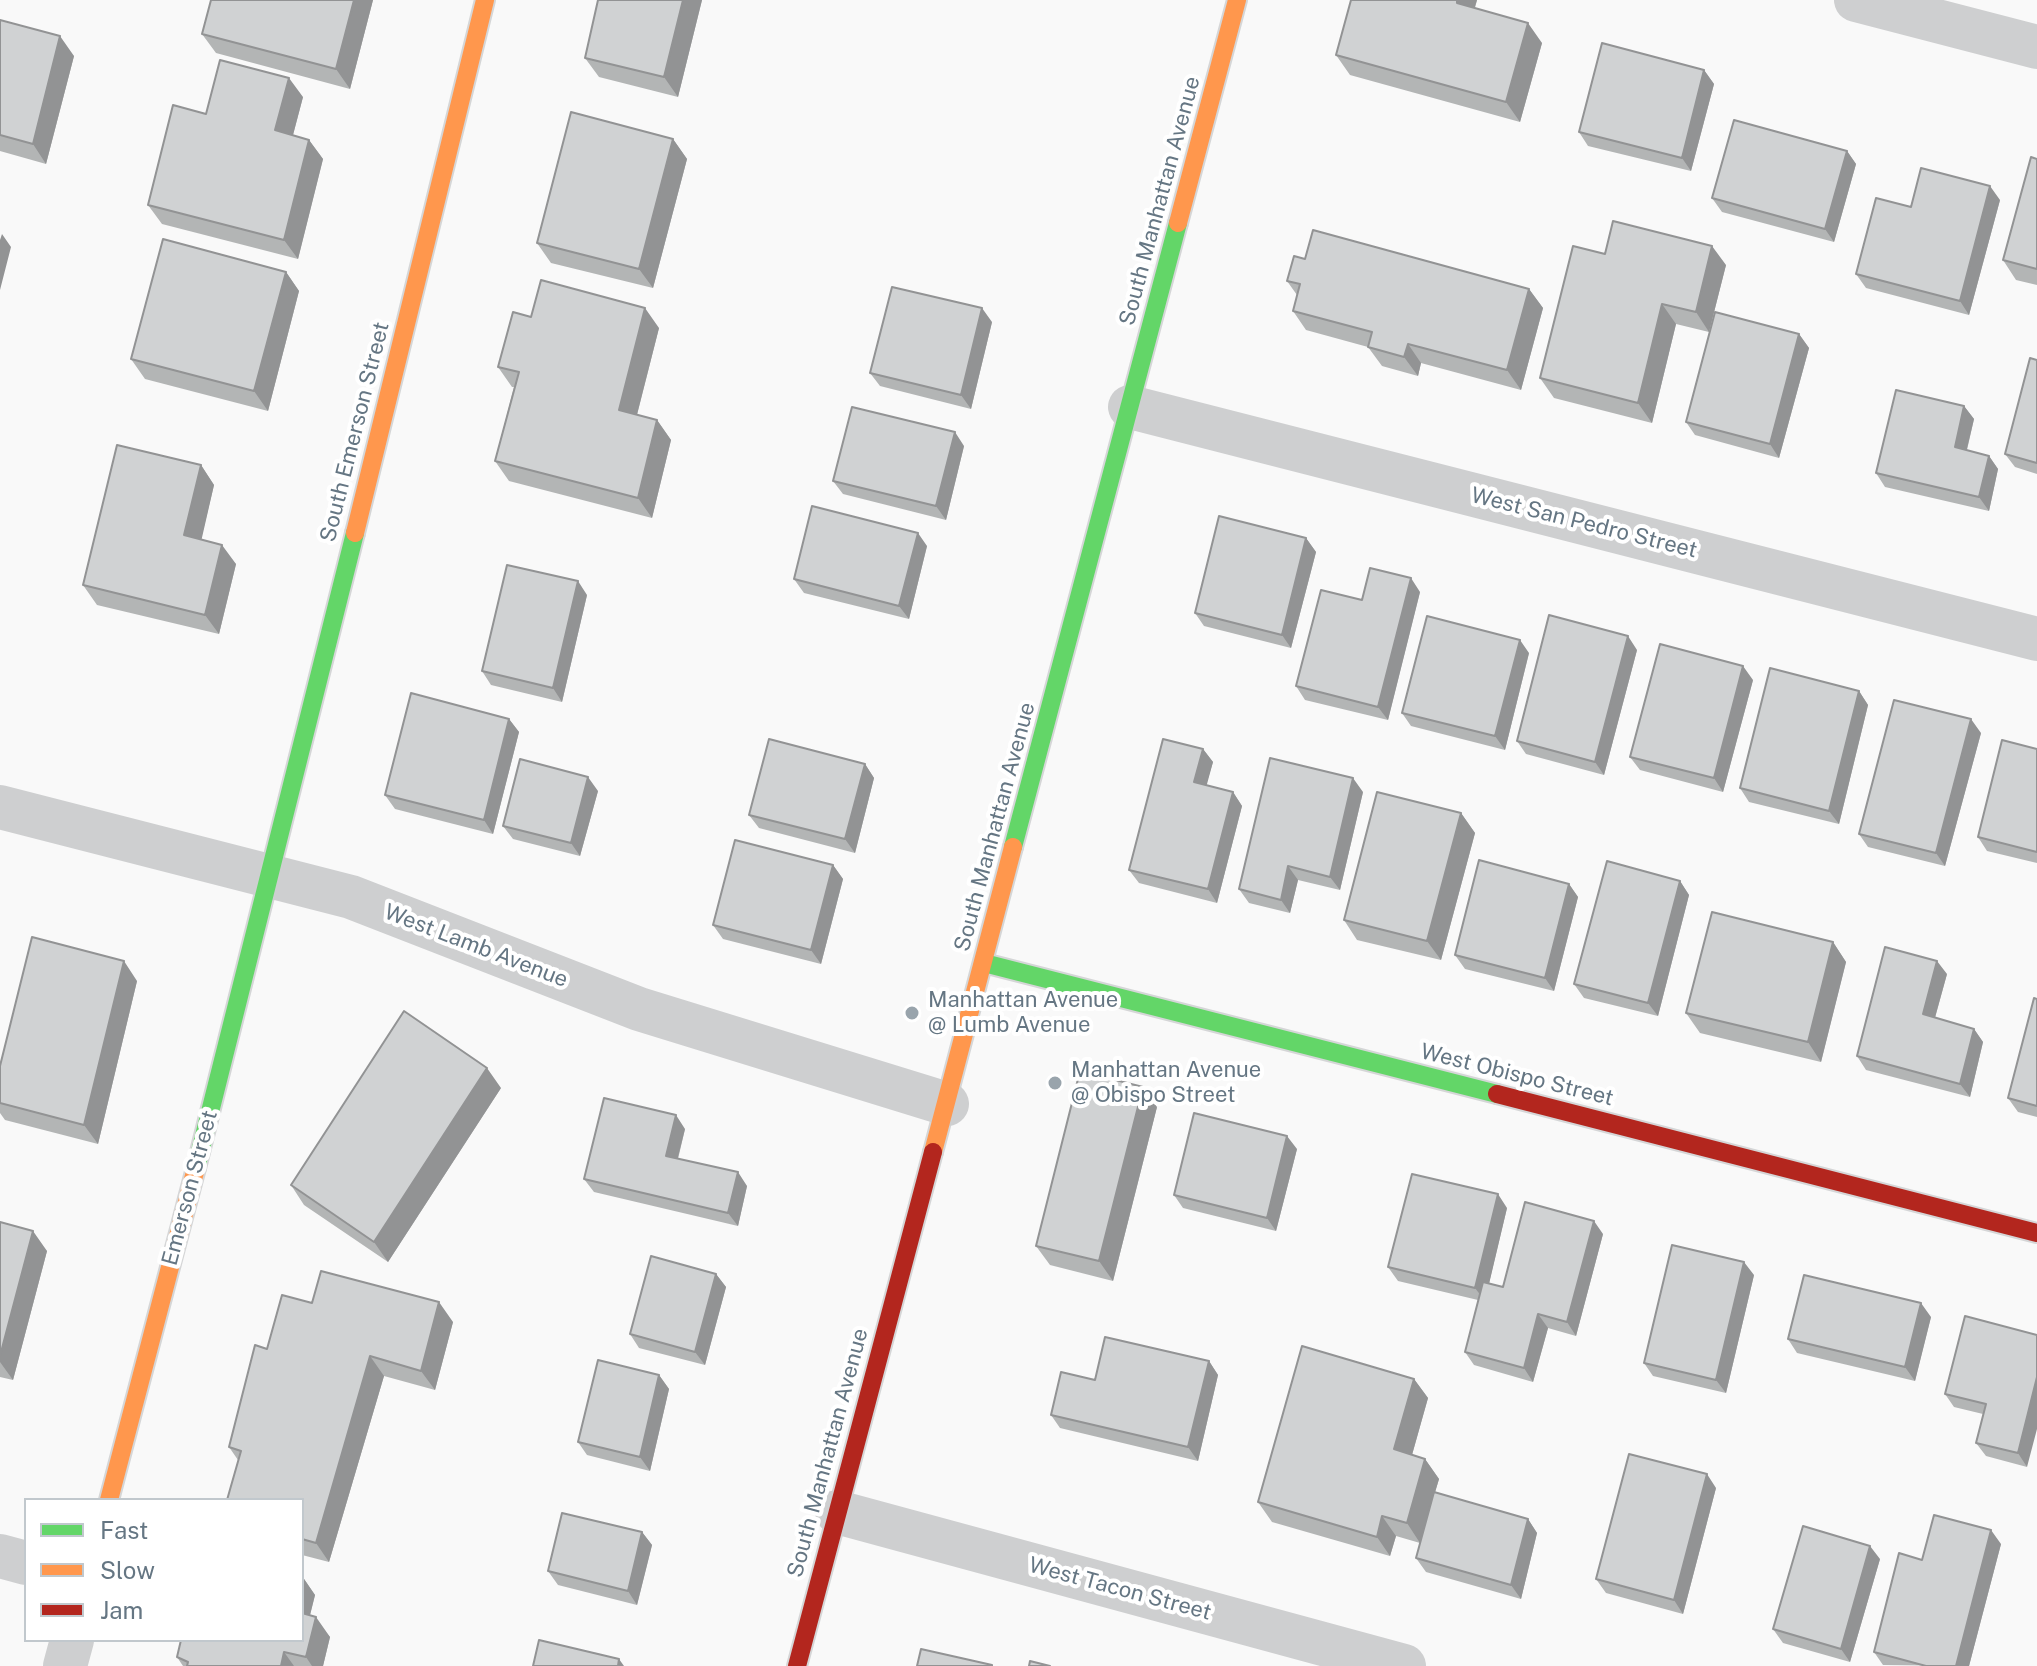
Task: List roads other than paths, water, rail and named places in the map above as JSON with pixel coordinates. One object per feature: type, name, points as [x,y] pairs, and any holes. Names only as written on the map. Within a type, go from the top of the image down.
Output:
[{"type":"street","name":"South Emerson Street","points":[[272,876],[485,0]]},
{"type":"street","name":"South Manhattan Avenue","points":[[797,1666],[1237,0]]},
{"type":"street","points":[[1856,0],[2037,47]]},
{"type":"street","name":"West San Pedro Street","points":[[1130,407],[2037,639]]},
{"type":"street","name":"West Lamb Avenue","points":[[0,807],[351,897],[639,1009],[947,1104]]},
{"type":"street","name":"Emerson Street","points":[[110,1498],[272,876]]},
{"type":"street","name":"West Obispo Street","points":[[984,963],[2037,1233]]},
{"type":"street","name":"West Tacon Street","points":[[837,1512],[1404,1666]]},
{"type":"street","points":[[0,1556],[24,1562]]},
{"type":"street","points":[[65,1666],[71,1642]]},
{"type":"place","name":"Manhattan Avenue @ Lumb Avenue","points":[[912,1013]]},
{"type":"place","name":"Manhattan Avenue @ Obispo Street","points":[[1055,1083]]}]
